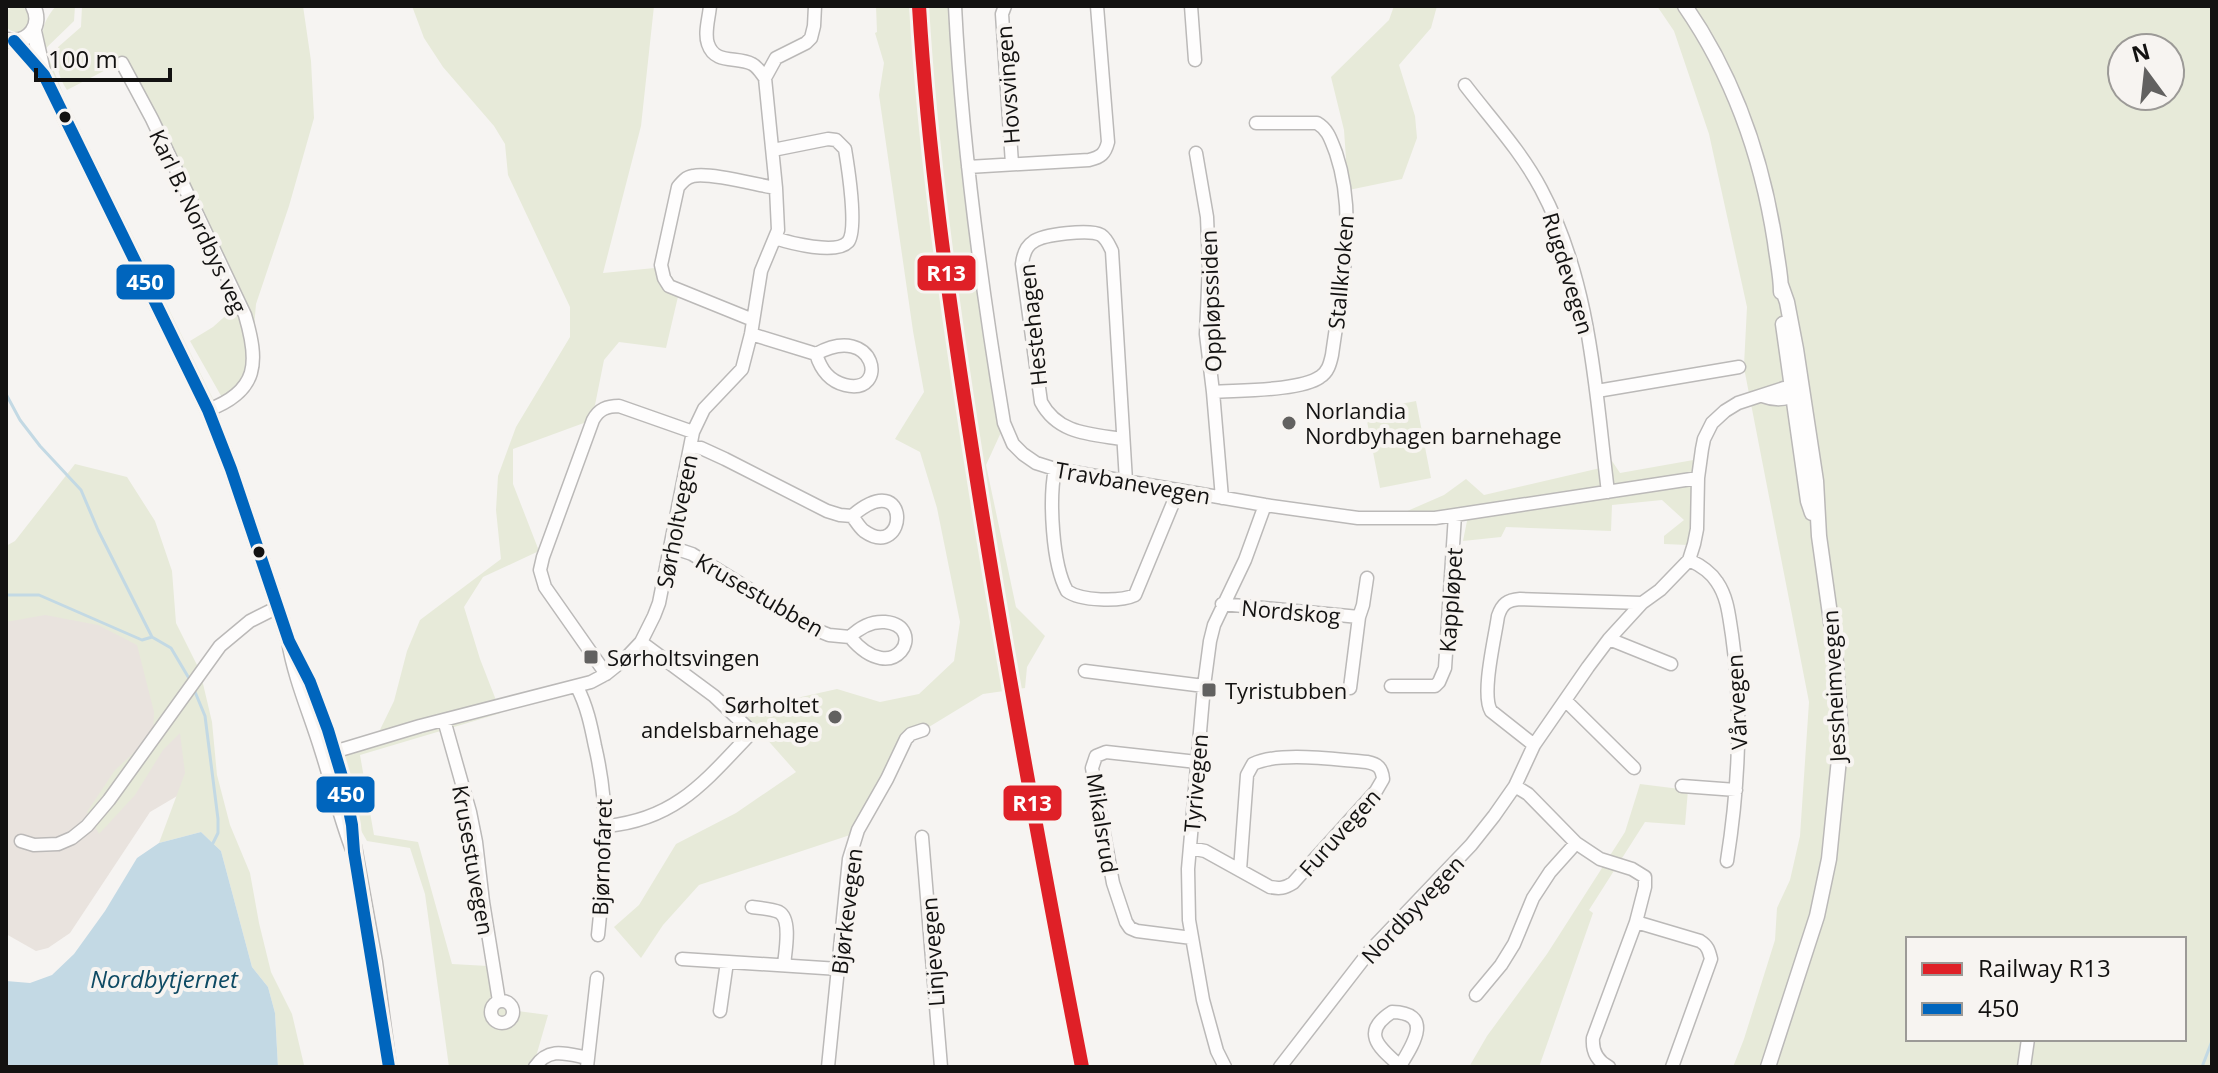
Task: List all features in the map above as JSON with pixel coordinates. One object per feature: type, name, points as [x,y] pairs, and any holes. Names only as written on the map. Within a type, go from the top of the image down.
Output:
[{"type":"main road","points":[[10,40],[25,38],[35,19],[51,6]]},
{"type":"main road","name":"Jessheimvegen","points":[[1685,6],[1726,76],[1755,150],[1767,200],[1795,392],[1817,495],[1819,536],[1838,686],[1837,796],[1829,859],[1817,916],[1768,1067]]},
{"type":"main road","points":[[35,19],[44,75],[208,410],[278,607],[293,660],[329,754],[344,827],[354,852],[375,962],[389,1067]]},
{"type":"main road","points":[[10,40],[44,75]]},
{"type":"street","points":[[710,6],[707,34],[712,51],[722,58],[753,64],[765,78],[776,58],[811,38],[815,6]]},
{"type":"street","name":"Travbanevegen","points":[[955,6],[968,167],[1004,423],[1013,444],[1036,463],[1178,491],[1358,518],[1407,519],[1455,515],[1698,478]]},
{"type":"street","name":"Hovsvingen","points":[[1005,6],[1002,14],[1012,164]]},
{"type":"street","name":"Hovsvingen","points":[[968,167],[1089,160],[1106,152],[1108,142],[1097,6]]},
{"type":"street","points":[[1191,6],[1195,60]]},
{"type":"street","name":"Karl B. Nordbys veg","points":[[122,63],[245,315],[250,333],[253,356],[248,384],[236,397],[208,410]]},
{"type":"street","name":"Sørholtvegen","points":[[329,754],[444,720],[577,687],[606,674],[641,642],[659,603],[693,432],[704,409],[742,369],[761,271],[775,238],[779,219],[765,78]]},
{"type":"street","name":"Rugdevegen","points":[[1465,85],[1526,163],[1550,207],[1578,286],[1590,337],[1608,492]]},
{"type":"street","name":"Stallkroken","points":[[1213,392],[1297,385],[1318,379],[1329,368],[1332,355],[1346,245],[1347,210],[1339,164],[1330,137],[1325,128],[1317,123],[1256,123]]},
{"type":"street","points":[[773,150],[828,139],[841,143],[845,149],[852,224],[850,240],[838,248],[792,244],[775,238]]},
{"type":"street","name":"Oppløpssiden","points":[[1196,153],[1207,217],[1209,265],[1205,314],[1222,498]]},
{"type":"street","points":[[753,320],[669,286],[663,273],[663,257],[678,187],[685,179],[693,175],[709,175],[776,188]]},
{"type":"street","name":"Hestehagen","points":[[1122,439],[1066,427],[1053,420],[1041,402],[1022,264],[1027,247],[1046,236],[1089,232],[1103,236],[1112,251],[1126,481]]},
{"type":"street","points":[[751,334],[816,354],[837,344],[849,345],[867,354],[872,373],[868,381],[860,386],[838,383],[826,375],[816,354]]},
{"type":"street","points":[[1597,391],[1739,367]]},
{"type":"street","points":[[1689,560],[1697,529],[1698,478],[1704,439],[1712,423],[1731,406],[1776,390],[1795,392]]},
{"type":"street","points":[[606,674],[545,587],[540,569],[547,546],[593,420],[601,410],[619,406],[693,432]]},
{"type":"street","points":[[690,447],[701,448],[725,459],[827,511],[852,516]]},
{"type":"street","points":[[1055,469],[1051,489],[1052,521],[1060,567],[1067,591],[1078,597],[1119,600],[1135,595],[1178,491]]},
{"type":"street","name":"Tyrivegen","points":[[1225,1067],[1207,1021],[1192,938],[1188,892],[1190,848],[1210,641],[1222,604],[1245,560],[1265,505]]},
{"type":"street","name":"Kappløpet","points":[[1391,686],[1435,686],[1445,668],[1455,515]]},
{"type":"street","name":"Krusestubben","points":[[671,547],[692,554],[814,629],[829,635],[850,637]]},
{"type":"street","name":"Nordbyvegen","points":[[1280,1067],[1369,952],[1471,845],[1515,786],[1534,745],[1609,639],[1642,603],[1660,590],[1689,560]]},
{"type":"street","name":"Vårvegen","points":[[1689,560],[1716,580],[1728,610],[1738,690],[1740,747],[1727,861]]},
{"type":"street","name":"Nordskog","points":[[1350,688],[1367,578]]},
{"type":"street","points":[[1534,745],[1491,711],[1488,704],[1487,689],[1501,607],[1512,599],[1642,603]]},
{"type":"street","name":"Nordskog","points":[[1222,604],[1359,617]]},
{"type":"street","points":[[21,841],[58,844],[87,826],[111,798],[215,651],[241,627],[278,607]]},
{"type":"street","points":[[1609,639],[1671,664]]},
{"type":"street","points":[[607,826],[646,819],[671,808],[692,792],[752,732],[714,696],[641,642]]},
{"type":"street","points":[[1085,671],[1204,686]]},
{"type":"street","name":"Bjørnofaret","points":[[577,687],[590,722],[604,787],[607,826],[598,935]]},
{"type":"street","points":[[1565,700],[1634,768]]},
{"type":"street","name":"Krusestuvegen","points":[[444,720],[475,836],[499,1001]]},
{"type":"street","name":"Bjørkevegen","points":[[828,1067],[849,859],[854,841],[906,739],[923,730]]},
{"type":"street","name":"Mikalsrud","points":[[1192,938],[1137,931],[1126,922],[1106,853],[1092,768],[1096,756],[1106,752],[1197,762]]},
{"type":"street","name":"Furuvegen","points":[[1190,848],[1205,851],[1270,887],[1279,889],[1293,883],[1376,791],[1383,779],[1380,768],[1367,762],[1286,758],[1253,764],[1247,775],[1240,870]]},
{"type":"street","points":[[1515,786],[1528,794],[1576,843],[1600,859],[1632,869],[1645,877],[1636,922],[1593,1038],[1594,1053],[1602,1064],[1609,1067]]},
{"type":"street","points":[[1682,786],[1736,790]]},
{"type":"street","name":"Linjevegen","points":[[922,837],[941,1067]]},
{"type":"street","points":[[1476,995],[1514,944],[1533,898],[1550,872],[1576,843]]},
{"type":"street","points":[[752,907],[779,912],[784,918],[787,926],[784,965]]},
{"type":"street","points":[[1636,922],[1700,941],[1706,945],[1711,959],[1672,1067]]},
{"type":"street","points":[[682,959],[839,969]]},
{"type":"street","points":[[720,1011],[727,962]]},
{"type":"street","points":[[535,1067],[550,1054],[588,1062],[597,978]]},
{"type":"street","points":[[2024,1067],[2028,1041]]},
{"type":"shaded area","points":[[40,607],[171,639],[189,789],[150,812],[70,933],[48,948],[36,951],[6,934],[6,611]]},
{"type":"green space","points":[[17,6],[26,10],[30,19],[26,28],[17,32],[8,28],[4,19],[8,10]]},
{"type":"green space","points":[[56,6],[75,6],[74,21],[43,51],[44,27]]},
{"type":"green space","points":[[82,6],[303,6],[311,61],[314,118],[256,304],[252,351],[244,388],[224,401],[190,341],[213,327],[242,301],[125,60],[67,90],[64,85],[58,70],[57,48],[81,27]]},
{"type":"green space","points":[[412,6],[654,6],[641,126],[603,273],[665,267],[680,288],[666,348],[619,342],[604,360],[592,420],[513,449],[513,484],[539,551],[483,577],[464,607],[501,713],[360,755],[374,835],[418,842],[452,964],[488,966],[503,1009],[548,1015],[533,1067],[449,1067],[425,894],[410,848],[367,841],[347,806],[339,754],[377,736],[394,701],[407,651],[420,620],[501,559],[496,510],[498,476],[516,427],[570,337],[570,307],[508,175],[505,144],[494,126],[443,67],[424,38]]},
{"type":"green space","points":[[876,6],[963,6],[960,58],[977,272],[991,379],[1003,428],[986,465],[1016,607],[1045,636],[1027,667],[1025,688],[983,694],[924,730],[902,753],[880,802],[850,835],[699,885],[663,925],[641,958],[614,927],[639,905],[676,844],[736,813],[796,772],[747,717],[792,699],[837,689],[880,702],[919,694],[954,661],[960,622],[937,508],[920,452],[895,439],[924,392],[879,95],[884,63],[875,33]]},
{"type":"green space","points":[[1394,6],[1437,6],[1431,28],[1399,65],[1415,116],[1417,138],[1402,179],[1344,191],[1344,130],[1331,77],[1389,20]]},
{"type":"green space","points":[[1657,6],[2212,6],[2212,1067],[1733,1067],[1775,940],[1777,908],[1790,880],[1800,836],[1809,702],[1745,373],[1740,366],[1744,365],[1747,307],[1709,134],[1674,31]]},
{"type":"green space","points":[[46,57],[213,399],[209,398],[50,74]]},
{"type":"green space","points":[[1416,401],[1431,478],[1380,488],[1365,411]]},
{"type":"green space","points":[[1699,459],[1701,524],[1688,545],[1664,544],[1664,536],[1684,520],[1662,500],[1612,505],[1611,531],[1506,527],[1501,537],[1463,541],[1468,516],[1389,519],[1444,495],[1466,479],[1484,495],[1609,466],[1609,460],[1620,473]]},
{"type":"green space","points":[[75,464],[127,477],[155,521],[172,571],[176,623],[200,671],[212,722],[217,775],[230,825],[250,873],[271,972],[292,1014],[304,1065],[309,1067],[278,1067],[275,1013],[268,987],[252,967],[221,851],[201,832],[159,843],[185,773],[180,733],[163,750],[135,795],[99,834],[87,812],[115,770],[153,735],[154,712],[137,645],[98,625],[45,615],[6,622],[6,546],[15,541]]},
{"type":"green space","points":[[1640,784],[1688,790],[1685,825],[1645,822],[1589,910],[1593,913],[1539,1067],[1469,1067],[1487,1036],[1547,954],[1625,832]]},
{"type":"water","name":"Nordbytjernet","points":[[201,832],[221,851],[252,967],[268,987],[275,1013],[278,1067],[6,1067],[6,981],[30,983],[52,975],[74,954],[137,858],[159,843]]},
{"type":"waterway","points":[[6,394],[20,420],[40,446],[81,490],[152,637],[171,648],[190,680]]},
{"type":"waterway","points":[[6,595],[39,595],[142,640],[152,637]]},
{"type":"waterway","points":[[193,687],[205,716],[218,819],[218,833],[213,843]]},
{"type":"waterway","points":[[2202,1067],[2212,1041]]},
{"type":"rail line","name":"R13","points":[[919,6],[934,173],[963,394],[1010,681],[1082,1067]]},
{"type":"transit line","name":"450","points":[[14,41],[44,75],[208,410],[289,641],[310,682],[328,730],[352,825],[389,1067]]},
{"type":"place","name":"Norlandia Nordbyhagen barnehage","points":[[1289,423]]},
{"type":"place","name":"Sørholtsvingen","points":[[591,657]]},
{"type":"place","name":"Tyristubben","points":[[1209,690]]},
{"type":"place","name":"Sørholtet andelsbarnehage","points":[[835,717]]}]
